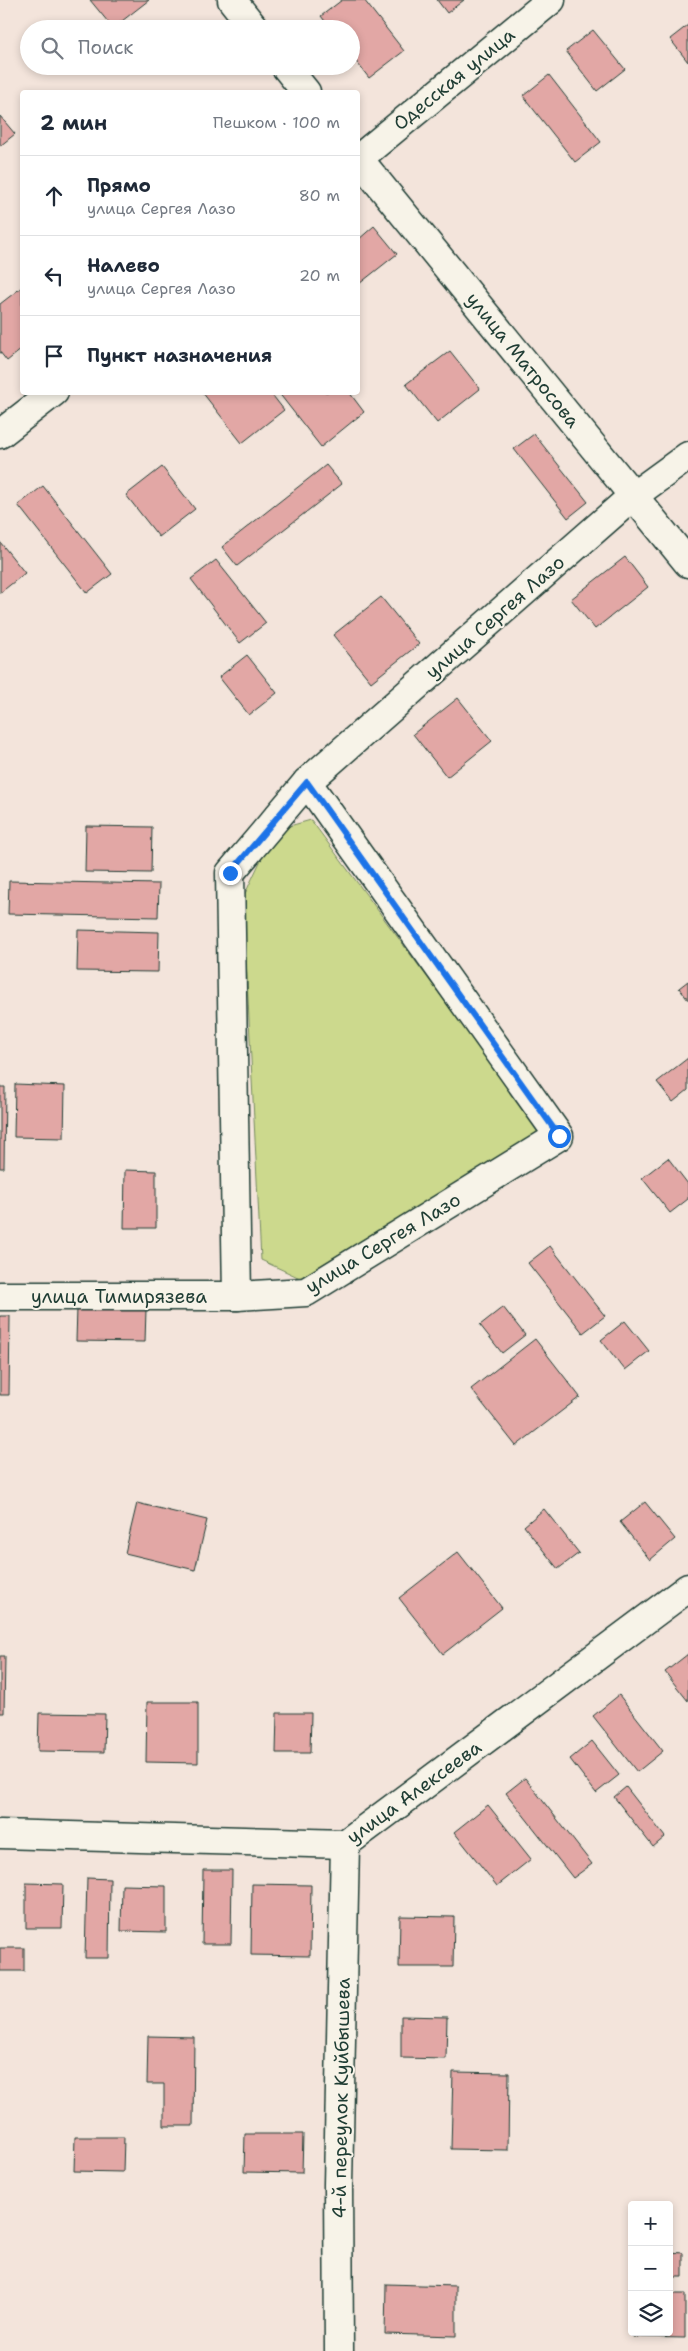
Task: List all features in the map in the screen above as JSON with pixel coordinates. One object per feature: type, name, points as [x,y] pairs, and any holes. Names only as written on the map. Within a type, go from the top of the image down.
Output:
[{"type":"street","points":[[232,0],[248,20]]},
{"type":"street","name":"Одесская улица","points":[[360,156],[551,0]]},
{"type":"street","points":[[292,75],[304,90]]},
{"type":"street","name":"улица Матросова","points":[[360,160],[688,563]]},
{"type":"street","points":[[0,434],[50,395]]},
{"type":"street","name":"улица Сергея Лазо","points":[[307,782],[559,1136],[306,1292],[237,1296],[230,873],[307,782],[633,496],[688,456]]},
{"type":"street","name":"улица Тимирязева","points":[[0,1296],[237,1296]]},
{"type":"street","name":"улица Алексеева","points":[[0,1834],[346,1844],[688,1588]]},
{"type":"street","name":"4-й переулок Куйбышева","points":[[339,2351],[338,2176],[346,1844]]},
{"type":"green space","points":[[311,820],[541,1131],[300,1278],[261,1260],[243,898],[275,830]]},
{"type":"building","points":[[90,0],[149,0],[123,20],[106,20]]},
{"type":"building","points":[[342,0],[364,0],[404,51],[369,78],[360,66],[360,20],[324,20],[321,16]]},
{"type":"building","points":[[437,0],[464,0],[447,13]]},
{"type":"building","points":[[688,25],[688,62],[670,39]]},
{"type":"building","points":[[593,30],[625,69],[597,91],[566,51]]},
{"type":"building","points":[[549,75],[601,142],[575,162],[523,96]]},
{"type":"building","points":[[0,116],[15,134],[0,146]]},
{"type":"building","points":[[374,226],[397,254],[360,283],[360,238]]},
{"type":"building","points":[[20,289],[20,351],[7,361],[0,352],[0,304]]},
{"type":"building","points":[[450,351],[480,389],[437,423],[406,384]]},
{"type":"building","points":[[204,395],[272,395],[284,410],[242,443]]},
{"type":"building","points":[[280,395],[351,395],[364,412],[321,447]]},
{"type":"building","points":[[534,434],[588,502],[568,518],[514,449]]},
{"type":"building","points":[[326,465],[342,484],[237,566],[222,547]]},
{"type":"building","points":[[162,467],[195,509],[159,537],[126,495]]},
{"type":"building","points":[[43,486],[112,574],[87,593],[18,505]]},
{"type":"building","points":[[0,542],[25,573],[0,593]]},
{"type":"building","points":[[625,557],[648,587],[595,629],[571,599]]},
{"type":"building","points":[[216,560],[266,623],[240,643],[191,579]]},
{"type":"building","points":[[381,597],[419,644],[371,682],[333,635]]},
{"type":"building","points":[[247,655],[277,693],[249,715],[219,677]]},
{"type":"building","points":[[458,698],[492,741],[447,777],[413,734]]},
{"type":"building","points":[[86,826],[152,827],[151,873],[85,872]]},
{"type":"building","points":[[9,881],[159,884],[158,917],[8,914]]},
{"type":"building","points":[[78,930],[159,932],[158,972],[77,971]]},
{"type":"building","points":[[688,981],[688,1000],[679,988]]},
{"type":"building","points":[[688,1058],[688,1090],[673,1102],[657,1082]]},
{"type":"building","points":[[15,1084],[65,1086],[64,1138],[14,1137]]},
{"type":"building","points":[[0,1087],[5,1087],[4,1168],[0,1168]]},
{"type":"building","points":[[668,1158],[688,1184],[688,1199],[670,1213],[642,1178]]},
{"type":"building","points":[[125,1170],[156,1171],[156,1228],[124,1228]]},
{"type":"building","points":[[550,1246],[605,1316],[583,1333],[528,1263]]},
{"type":"building","points":[[503,1307],[525,1335],[502,1353],[480,1325]]},
{"type":"building","points":[[77,1308],[146,1309],[145,1342],[76,1341]]},
{"type":"building","points":[[0,1316],[10,1316],[9,1395],[0,1395]]},
{"type":"building","points":[[625,1321],[649,1351],[625,1370],[601,1340]]},
{"type":"building","points":[[535,1339],[580,1397],[516,1446],[471,1389]]},
{"type":"building","points":[[645,1502],[675,1539],[650,1560],[620,1522]]},
{"type":"building","points":[[137,1503],[207,1520],[195,1570],[125,1553]]},
{"type":"building","points":[[544,1509],[579,1553],[558,1569],[524,1526]]},
{"type":"building","points":[[458,1552],[502,1608],[443,1654],[399,1598]]},
{"type":"building","points":[[688,1654],[688,1701],[665,1672]]},
{"type":"building","points":[[0,1656],[5,1656],[4,1713],[0,1713]]},
{"type":"building","points":[[619,1695],[663,1751],[637,1772],[593,1716]]},
{"type":"building","points":[[147,1702],[198,1702],[198,1763],[146,1762]]},
{"type":"building","points":[[39,1713],[105,1714],[104,1752],[38,1751]]},
{"type":"building","points":[[277,1713],[311,1713],[310,1753],[276,1753]]},
{"type":"building","points":[[592,1741],[619,1775],[596,1793],[570,1759]]},
{"type":"building","points":[[525,1778],[592,1864],[573,1878],[506,1793]]},
{"type":"building","points":[[626,1787],[665,1837],[653,1847],[614,1797]]},
{"type":"building","points":[[488,1805],[531,1859],[497,1886],[454,1832]]},
{"type":"building","points":[[203,1870],[232,1870],[231,1944],[202,1944]]},
{"type":"building","points":[[87,1878],[110,1879],[109,1958],[85,1958]]},
{"type":"building","points":[[26,1883],[63,1884],[62,1928],[26,1928]]},
{"type":"building","points":[[252,1884],[311,1885],[310,1956],[251,1955]]},
{"type":"building","points":[[122,1885],[166,1886],[166,1932],[121,1931]]},
{"type":"building","points":[[400,1916],[454,1917],[453,1967],[399,1967]]},
{"type":"building","points":[[0,1948],[24,1948],[24,1971],[0,1971]]},
{"type":"building","points":[[401,2016],[447,2017],[446,2059],[401,2058]]},
{"type":"building","points":[[148,2036],[194,2037],[193,2126],[164,2126],[164,2084],[147,2084]]},
{"type":"building","points":[[453,2072],[509,2073],[508,2150],[451,2149]]},
{"type":"building","points":[[245,2134],[303,2134],[302,2173],[244,2172]]},
{"type":"building","points":[[75,2137],[124,2137],[123,2172],[74,2171]]},
{"type":"building","points":[[673,2252],[683,2253],[683,2277],[673,2277]]},
{"type":"building","points":[[386,2284],[456,2286],[456,2336],[385,2334]]},
{"type":"building","points":[[673,2294],[685,2294],[685,2338],[633,2337],[673,2336]]},
{"type":"route","points":[[230,873],[307,782],[559,1136]]}]
